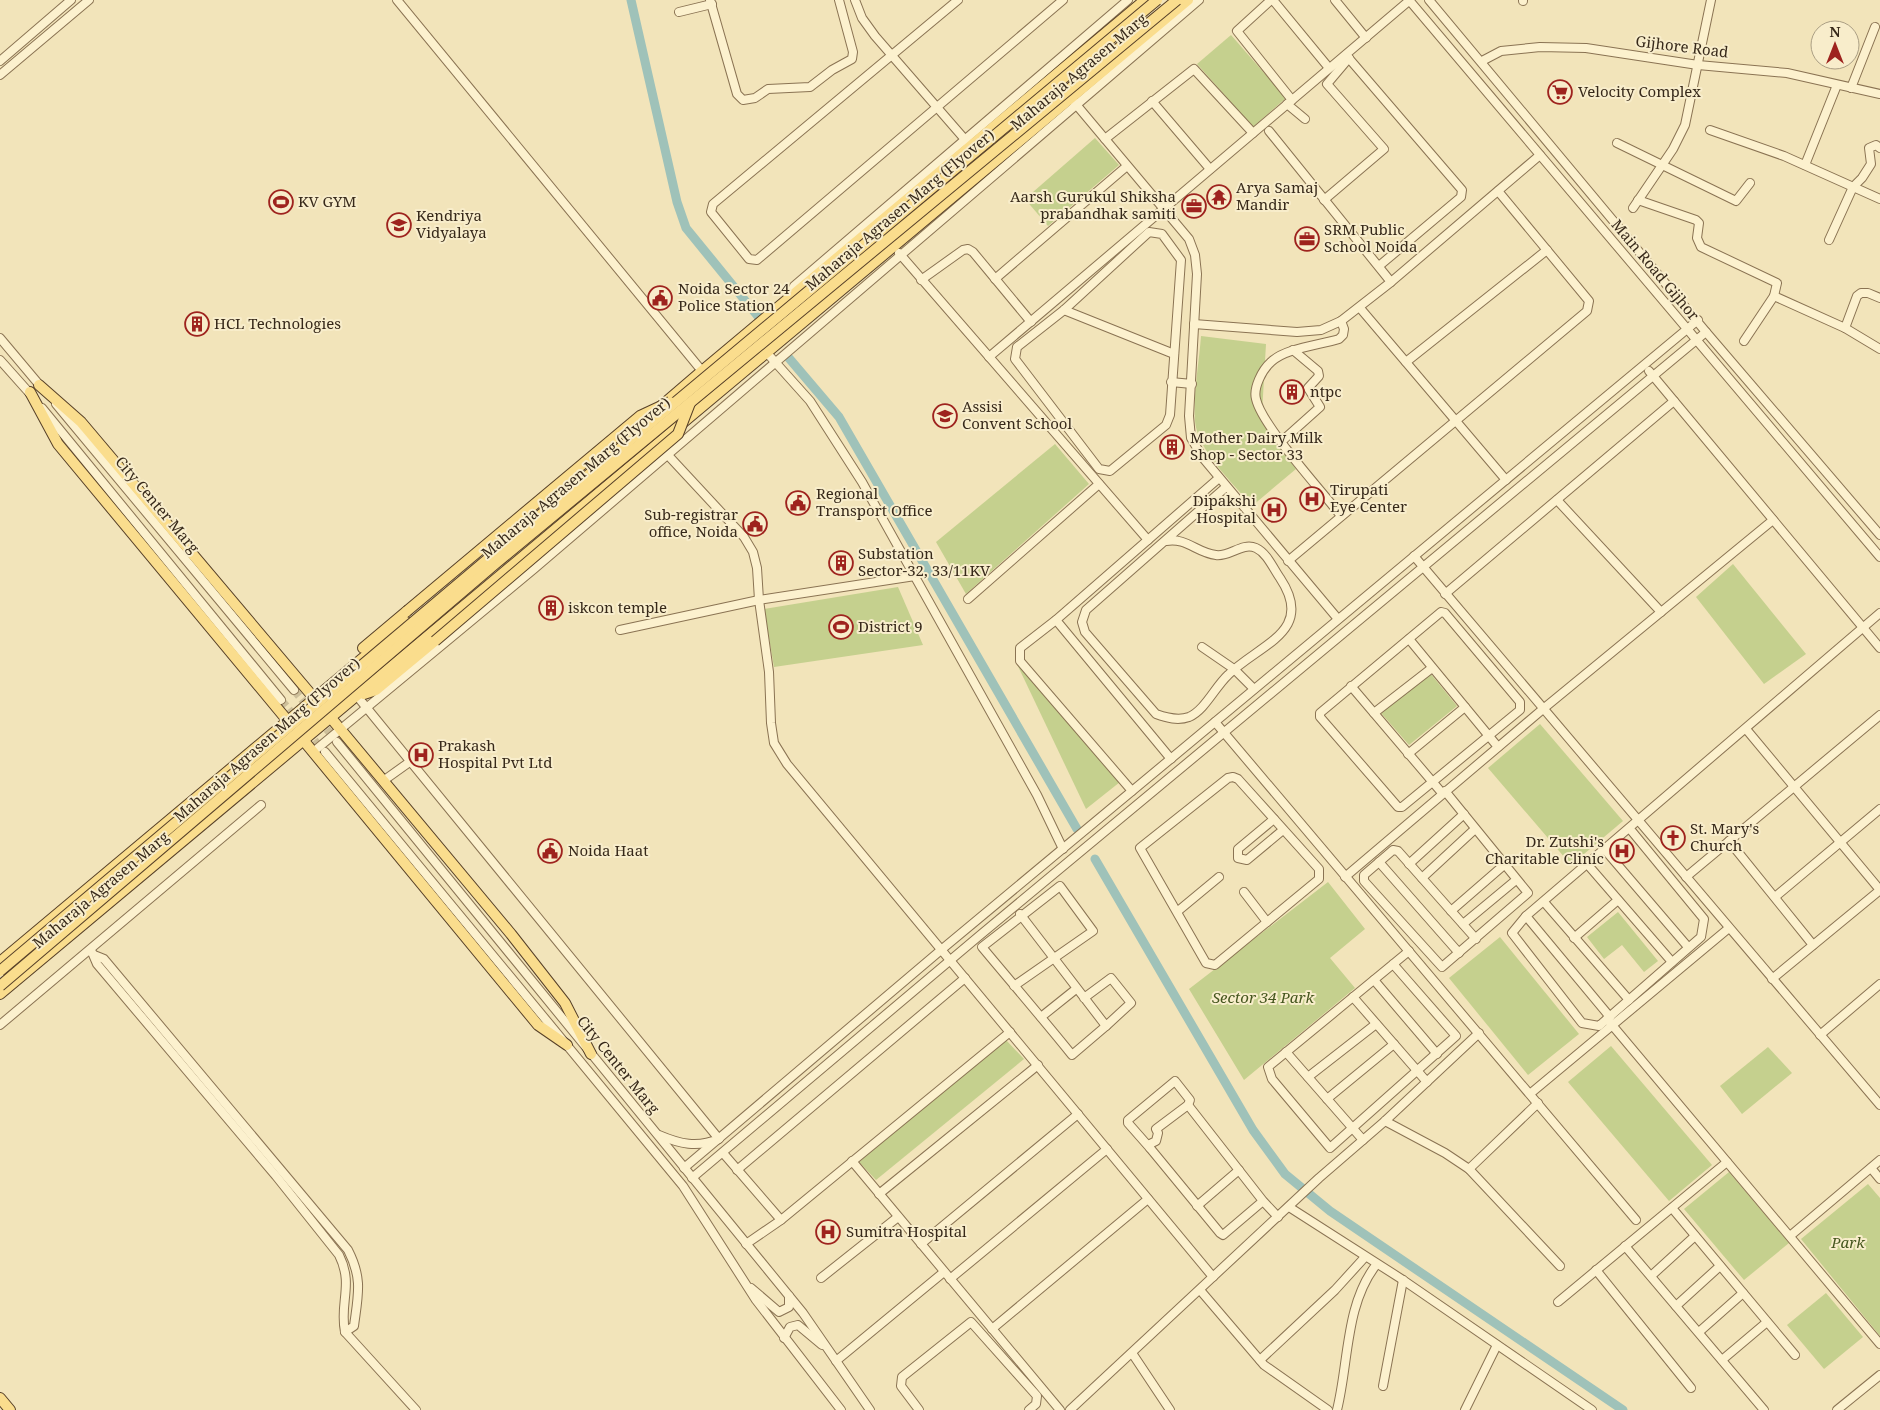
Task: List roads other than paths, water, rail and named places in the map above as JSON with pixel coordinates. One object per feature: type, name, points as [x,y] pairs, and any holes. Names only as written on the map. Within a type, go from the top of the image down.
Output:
[{"type":"main road","name":"Maharaja Agrasen Marg","points":[[0,962],[920,188],[968,143],[1145,0]]},
{"type":"main road","points":[[1145,0],[1164,20]]},
{"type":"main road","name":"Maharaja Agrasen Marg (Flyover)","points":[[0,986],[1157,0]]},
{"type":"main road","name":"Maharaja Agrasen Marg (Flyover)","points":[[0,971],[688,399],[1177,0]]},
{"type":"main road","name":"Maharaja Agrasen Marg","points":[[0,994],[938,209],[1074,101],[1188,0]]},
{"type":"main road","points":[[920,188],[938,209]]},
{"type":"main road","points":[[39,385],[81,422],[314,698]]},
{"type":"main road","points":[[30,392],[58,444],[287,720]]},
{"type":"main road","points":[[343,674],[356,654],[640,416],[688,399]]},
{"type":"main road","points":[[358,696],[376,690],[678,434],[688,399]]},
{"type":"main road","points":[[426,605],[445,623]]},
{"type":"main road","points":[[331,718],[511,934],[553,988],[564,1003],[591,1054]]},
{"type":"main road","points":[[304,741],[538,1025],[567,1045]]},
{"type":"main road","points":[[99,879],[117,896]]},
{"type":"main road","points":[[0,1398],[10,1410]]},
{"type":"street","points":[[0,61],[71,0]]},
{"type":"street","points":[[0,76],[89,0]]},
{"type":"street","points":[[397,0],[702,371]]},
{"type":"street","points":[[679,12],[711,2],[737,94],[743,100],[755,98],[768,89],[810,87],[832,70],[852,59],[853,52],[841,0]]},
{"type":"street","points":[[855,0],[862,18],[891,56],[968,143]]},
{"type":"street","points":[[958,0],[713,204],[711,212],[749,259],[757,260],[935,106],[1063,0]]},
{"type":"street","points":[[786,300],[794,286],[968,143],[1128,0]]},
{"type":"street","points":[[313,752],[775,362],[900,255],[1074,101],[1200,0]]},
{"type":"street","points":[[1304,119],[1237,31],[1272,0],[1330,68]]},
{"type":"street","points":[[1335,0],[1366,38]]},
{"type":"street","points":[[989,357],[1330,68],[1347,56],[1410,0]]},
{"type":"street","name":"Main Road Gijhor","points":[[1410,0],[1880,557]]},
{"type":"street","name":"Main Road Gijhor","points":[[1429,0],[1482,61],[1560,158],[1698,320],[1706,332],[1880,535]]},
{"type":"street","points":[[1633,208],[1673,149],[1685,125],[1711,0]]},
{"type":"street","points":[[1852,88],[1874,26]]},
{"type":"street","name":"Gijhore Road","points":[[1482,61],[1501,51],[1567,48],[1646,56],[1698,65],[1787,73],[1880,94]]},
{"type":"street","points":[[1324,200],[1384,149],[1327,84],[1347,56]]},
{"type":"street","points":[[1347,56],[1462,190],[1461,197],[1379,266]]},
{"type":"street","points":[[1105,139],[1194,69],[1253,133]]},
{"type":"street","points":[[1805,165],[1837,85]]},
{"type":"street","points":[[1074,101],[1188,239],[1195,255],[1197,274],[1189,416],[1191,438],[1203,458],[1226,487],[1338,619]]},
{"type":"street","points":[[1152,101],[1210,169]]},
{"type":"street","points":[[1710,130],[1805,165],[1880,199]]},
{"type":"street","points":[[1268,131],[1392,282]]},
{"type":"street","points":[[1617,143],[1736,201],[1750,183]]},
{"type":"street","points":[[1829,240],[1853,187],[1862,178],[1871,164],[1869,148],[1876,145],[1880,148]]},
{"type":"street","points":[[1194,324],[1297,332],[1321,330],[1341,321],[1392,282],[1540,155]]},
{"type":"street","points":[[995,280],[1128,166]]},
{"type":"street","points":[[1288,561],[1587,311],[1589,301],[1498,190]]},
{"type":"street","points":[[1638,200],[1696,220],[1699,228],[1698,244],[1741,267],[1773,279],[1777,283],[1774,296],[1744,341]]},
{"type":"street","points":[[1149,232],[1162,234],[1181,260],[1170,414],[1166,425],[1110,471],[1099,469],[1015,359],[1017,347],[1064,310],[1149,232]]},
{"type":"street","points":[[894,246],[921,280],[1148,540]]},
{"type":"street","points":[[921,280],[963,250],[968,249],[973,252],[1031,322]]},
{"type":"street","points":[[1406,362],[1547,250]]},
{"type":"street","points":[[1845,328],[1857,296],[1861,293],[1868,293],[1880,298]]},
{"type":"street","points":[[1774,296],[1845,328],[1880,349]]},
{"type":"street","points":[[1360,308],[1506,480]]},
{"type":"street","points":[[1064,310],[1174,354]]},
{"type":"street","points":[[684,1168],[941,950],[1698,320]]},
{"type":"street","points":[[1341,321],[1344,329],[1343,335],[1339,338],[1293,350],[1271,361],[1259,379],[1255,398],[1263,418],[1341,516]]},
{"type":"street","points":[[692,1178],[979,936],[1706,332]]},
{"type":"street","name":"City Center Marg","points":[[0,338],[294,690]]},
{"type":"street","points":[[1282,441],[1320,407],[1308,388],[1319,376],[1318,371],[1293,350]]},
{"type":"street","points":[[767,352],[799,386],[832,432],[1037,795],[1063,849]]},
{"type":"street","name":"City Center Marg","points":[[0,360],[30,392],[281,700]]},
{"type":"street","points":[[1645,365],[1880,648]]},
{"type":"street","points":[[1172,382],[1192,384]]},
{"type":"street","points":[[1445,594],[1674,401]]},
{"type":"street","points":[[658,444],[744,537],[754,552],[769,672],[771,724],[774,742],[787,764],[1213,1277]]},
{"type":"street","points":[[1132,791],[1020,661],[1018,654],[1020,648],[1056,620],[1219,478]]},
{"type":"street","points":[[968,600],[1099,484]]},
{"type":"street","points":[[1166,542],[1174,540],[1186,542],[1206,553],[1218,556],[1243,547],[1255,547],[1263,553],[1285,586],[1292,606],[1290,623],[1280,637],[1234,669],[1216,686],[1199,710],[1188,717],[1170,719],[1156,714],[1085,632],[1082,622],[1086,610],[1166,542],[1226,487]]},
{"type":"street","points":[[1557,500],[1661,612]]},
{"type":"street","points":[[1345,877],[1543,709],[1773,520]]},
{"type":"street","points":[[1414,556],[1422,568],[1880,1106]]},
{"type":"street","points":[[620,630],[759,600],[915,576]]},
{"type":"street","points":[[1441,612],[1445,613],[1520,702],[1520,710],[1402,807],[1395,805],[1388,798],[1320,717],[1322,709],[1452,603]]},
{"type":"street","points":[[1630,829],[1704,918],[1701,936],[1628,1000],[1610,1020],[1599,1026],[1582,1023],[1512,933],[1526,916],[1606,850],[1630,829],[1638,822],[1880,613]]},
{"type":"street","points":[[1056,620],[1171,759]]},
{"type":"street","points":[[1409,639],[1498,747]]},
{"type":"street","points":[[1202,647],[1234,669],[1254,689]]},
{"type":"street","points":[[1374,713],[1432,668]]},
{"type":"street","points":[[1351,686],[1432,782],[1464,814],[1528,893],[1476,939],[1442,967],[1437,964],[1364,880],[1364,875],[1393,850],[1398,852],[1476,939]]},
{"type":"street","points":[[358,696],[719,1140]]},
{"type":"street","points":[[1408,754],[1465,707]]},
{"type":"street","points":[[1686,877],[1880,715]]},
{"type":"street","points":[[1508,720],[1517,731]]},
{"type":"street","points":[[1215,722],[1291,815],[1531,1093],[1636,1220]]},
{"type":"street","points":[[1746,729],[1880,890],[1772,979]]},
{"type":"street","name":"City Center Marg","points":[[337,742],[789,1296],[870,1410]]},
{"type":"street","name":"City Center Marg","points":[[325,752],[683,1186],[784,1338],[841,1410]]},
{"type":"street","points":[[383,781],[411,761]]},
{"type":"street","points":[[1233,777],[1238,779],[1278,824],[1319,869],[1319,878],[1215,965],[1206,963],[1178,911],[1141,852],[1142,844],[1228,778],[1233,777]]},
{"type":"street","points":[[0,1025],[92,953],[261,805]]},
{"type":"street","points":[[1775,898],[1880,809]]},
{"type":"street","points":[[1409,864],[1464,814]]},
{"type":"street","points":[[1278,824],[1247,860],[1238,858],[1238,850],[1291,815]]},
{"type":"street","points":[[1422,878],[1475,829]]},
{"type":"street","points":[[1729,841],[1814,945]]},
{"type":"street","points":[[1383,845],[1390,853]]},
{"type":"street","points":[[1606,850],[1688,948]]},
{"type":"street","points":[[1379,862],[1459,953]]},
{"type":"street","points":[[1451,911],[1504,865]]},
{"type":"street","points":[[1588,865],[1672,962]]},
{"type":"street","points":[[1178,911],[1219,878]]},
{"type":"street","points":[[1463,924],[1516,880]]},
{"type":"street","points":[[1014,986],[1093,930],[1060,886],[982,947],[1014,986],[1042,1017],[1072,1055],[1131,1003],[1111,978],[1084,998]]},
{"type":"street","points":[[1244,892],[1267,922]]},
{"type":"street","points":[[1574,938],[1618,900]]},
{"type":"street","points":[[1544,902],[1628,1000]]},
{"type":"street","points":[[1014,907],[1106,1026]]},
{"type":"street","points":[[1526,916],[1610,1020],[1880,1344]]},
{"type":"street","points":[[1531,1093],[1610,1020],[1729,928]]},
{"type":"street","points":[[979,936],[986,944]]},
{"type":"street","points":[[1393,964],[1456,1036],[1330,1148],[1268,1071],[1268,1067],[1408,951]]},
{"type":"street","points":[[92,953],[104,959],[348,1250],[356,1266],[360,1283],[354,1326],[345,1332]]},
{"type":"street","points":[[92,953],[97,964],[276,1176],[339,1255],[345,1267],[348,1286],[342,1319],[345,1332],[416,1410]]},
{"type":"street","points":[[737,1170],[965,978]]},
{"type":"street","points":[[1374,980],[1437,1054]]},
{"type":"street","points":[[1820,1034],[1879,987]]},
{"type":"street","points":[[1042,1017],[1076,988]]},
{"type":"street","points":[[1353,997],[1427,1082]]},
{"type":"street","points":[[1308,1077],[1376,1024]]},
{"type":"street","points":[[746,1244],[781,1220],[1010,1032]]},
{"type":"street","points":[[1070,1410],[1319,1178],[1479,1033]]},
{"type":"street","points":[[1327,1099],[1394,1044]]},
{"type":"street","points":[[1286,1052],[1363,1140]]},
{"type":"street","points":[[879,1194],[1038,1065]]},
{"type":"street","points":[[1150,1148],[1158,1137],[1158,1132],[1153,1126],[1188,1105],[1190,1100],[1175,1082],[1128,1120],[1128,1123],[1223,1235],[1263,1201]]},
{"type":"street","points":[[1469,1169],[1538,1103]]},
{"type":"street","points":[[1188,1105],[1263,1201],[1278,1217]]},
{"type":"street","points":[[921,1244],[1078,1114]]},
{"type":"street","points":[[1384,1121],[1445,1153],[1469,1169],[1560,1266]]},
{"type":"street","points":[[655,1133],[674,1141],[693,1145],[719,1140]]},
{"type":"street","points":[[950,1279],[1107,1149]]},
{"type":"street","points":[[723,1153],[781,1220]]},
{"type":"street","points":[[1790,1236],[1880,1160]]},
{"type":"street","points":[[852,1161],[1060,1410]]},
{"type":"street","points":[[1558,1302],[1728,1162]]},
{"type":"street","points":[[1871,1168],[1880,1179]]},
{"type":"street","points":[[1197,1206],[1239,1170]]},
{"type":"street","points":[[992,1329],[1148,1199]]},
{"type":"street","points":[[1292,1204],[1376,1265],[1403,1280],[1592,1410]]},
{"type":"street","points":[[1672,1208],[1794,1355]]},
{"type":"street","points":[[821,1278],[898,1217]]},
{"type":"street","points":[[1651,1276],[1695,1236]]},
{"type":"street","points":[[1625,1246],[1764,1410]]},
{"type":"street","points":[[1260,1360],[1335,1290],[1365,1257]]},
{"type":"street","points":[[1337,1410],[1358,1297],[1367,1276],[1376,1265]]},
{"type":"street","points":[[1676,1306],[1720,1266]]},
{"type":"street","points":[[1596,1270],[1691,1388]]},
{"type":"street","points":[[836,1361],[944,1272]]},
{"type":"street","points":[[1383,1386],[1403,1280]]},
{"type":"street","points":[[749,1287],[780,1312],[789,1307],[789,1296]]},
{"type":"street","points":[[1200,1290],[1260,1360],[1285,1381],[1328,1410]]},
{"type":"street","points":[[1698,1332],[1743,1293]]},
{"type":"street","points":[[919,1410],[901,1386],[902,1377],[971,1322],[975,1324],[1037,1396],[1036,1404],[1029,1410]]},
{"type":"street","points":[[1722,1360],[1767,1322]]},
{"type":"street","points":[[784,1338],[790,1327],[798,1325],[828,1349]]},
{"type":"street","points":[[1465,1410],[1497,1345]]},
{"type":"street","points":[[1132,1353],[1170,1410]]},
{"type":"street","points":[[1837,1410],[1880,1375]]},
{"type":"street","points":[[1846,1402],[1852,1410]]},
{"type":"waterway","points":[[631,0],[677,202],[686,228],[765,325]]},
{"type":"waterway","points":[[788,357],[839,417],[1077,829]]},
{"type":"waterway","points":[[1095,859],[1253,1130],[1285,1174],[1330,1211],[1623,1410]]},
{"type":"tunnel","points":[[294,690],[309,708]]},
{"type":"tunnel","points":[[281,700],[296,718]]},
{"type":"tunnel","points":[[319,720],[336,740]]},
{"type":"tunnel","points":[[307,731],[323,751]]},
{"type":"place","name":"Velocity Complex","points":[[1560,92]]},
{"type":"place","name":"Arya Samaj Mandir","points":[[1219,197]]},
{"type":"place","name":"KV GYM","points":[[281,202]]},
{"type":"place","name":"Aarsh Gurukul Shiksha prabandhak samiti","points":[[1194,206]]},
{"type":"place","name":"Kendriya Vidyalaya","points":[[399,225]]},
{"type":"place","name":"SRM Public School Noida","points":[[1307,239]]},
{"type":"place","name":"Noida Sector 24 Police Station","points":[[660,298]]},
{"type":"place","name":"HCL Technologies","points":[[197,324]]},
{"type":"place","name":"ntpc","points":[[1292,392]]},
{"type":"place","name":"Assisi Convent School","points":[[945,416]]},
{"type":"place","name":"Mother Dairy Milk Shop - Sector 33","points":[[1172,447]]},
{"type":"place","name":"Tirupati Eye Center","points":[[1312,499]]},
{"type":"place","name":"Regional Transport Office","points":[[798,503]]},
{"type":"place","name":"Dipakshi Hospital","points":[[1274,510]]},
{"type":"place","name":"Sub-registrar office, Noida","points":[[755,524]]},
{"type":"place","name":"Substation Sector-32, 33/11KV","points":[[841,563]]},
{"type":"place","name":"iskcon temple","points":[[551,608]]},
{"type":"place","name":"District 9","points":[[841,627]]},
{"type":"place","name":"Prakash Hospital Pvt Ltd","points":[[421,755]]},
{"type":"place","name":"St. Mary's Church","points":[[1673,838]]},
{"type":"place","name":"Noida Haat","points":[[550,851]]},
{"type":"place","name":"Dr. Zutshi's Charitable Clinic","points":[[1622,851]]},
{"type":"place","name":"Sumitra Hospital","points":[[828,1232]]},
{"type":"park label","name":"Sector 34 Park","points":[[1263,998]]},
{"type":"park label","name":"Park","points":[[1848,1243]]}]
